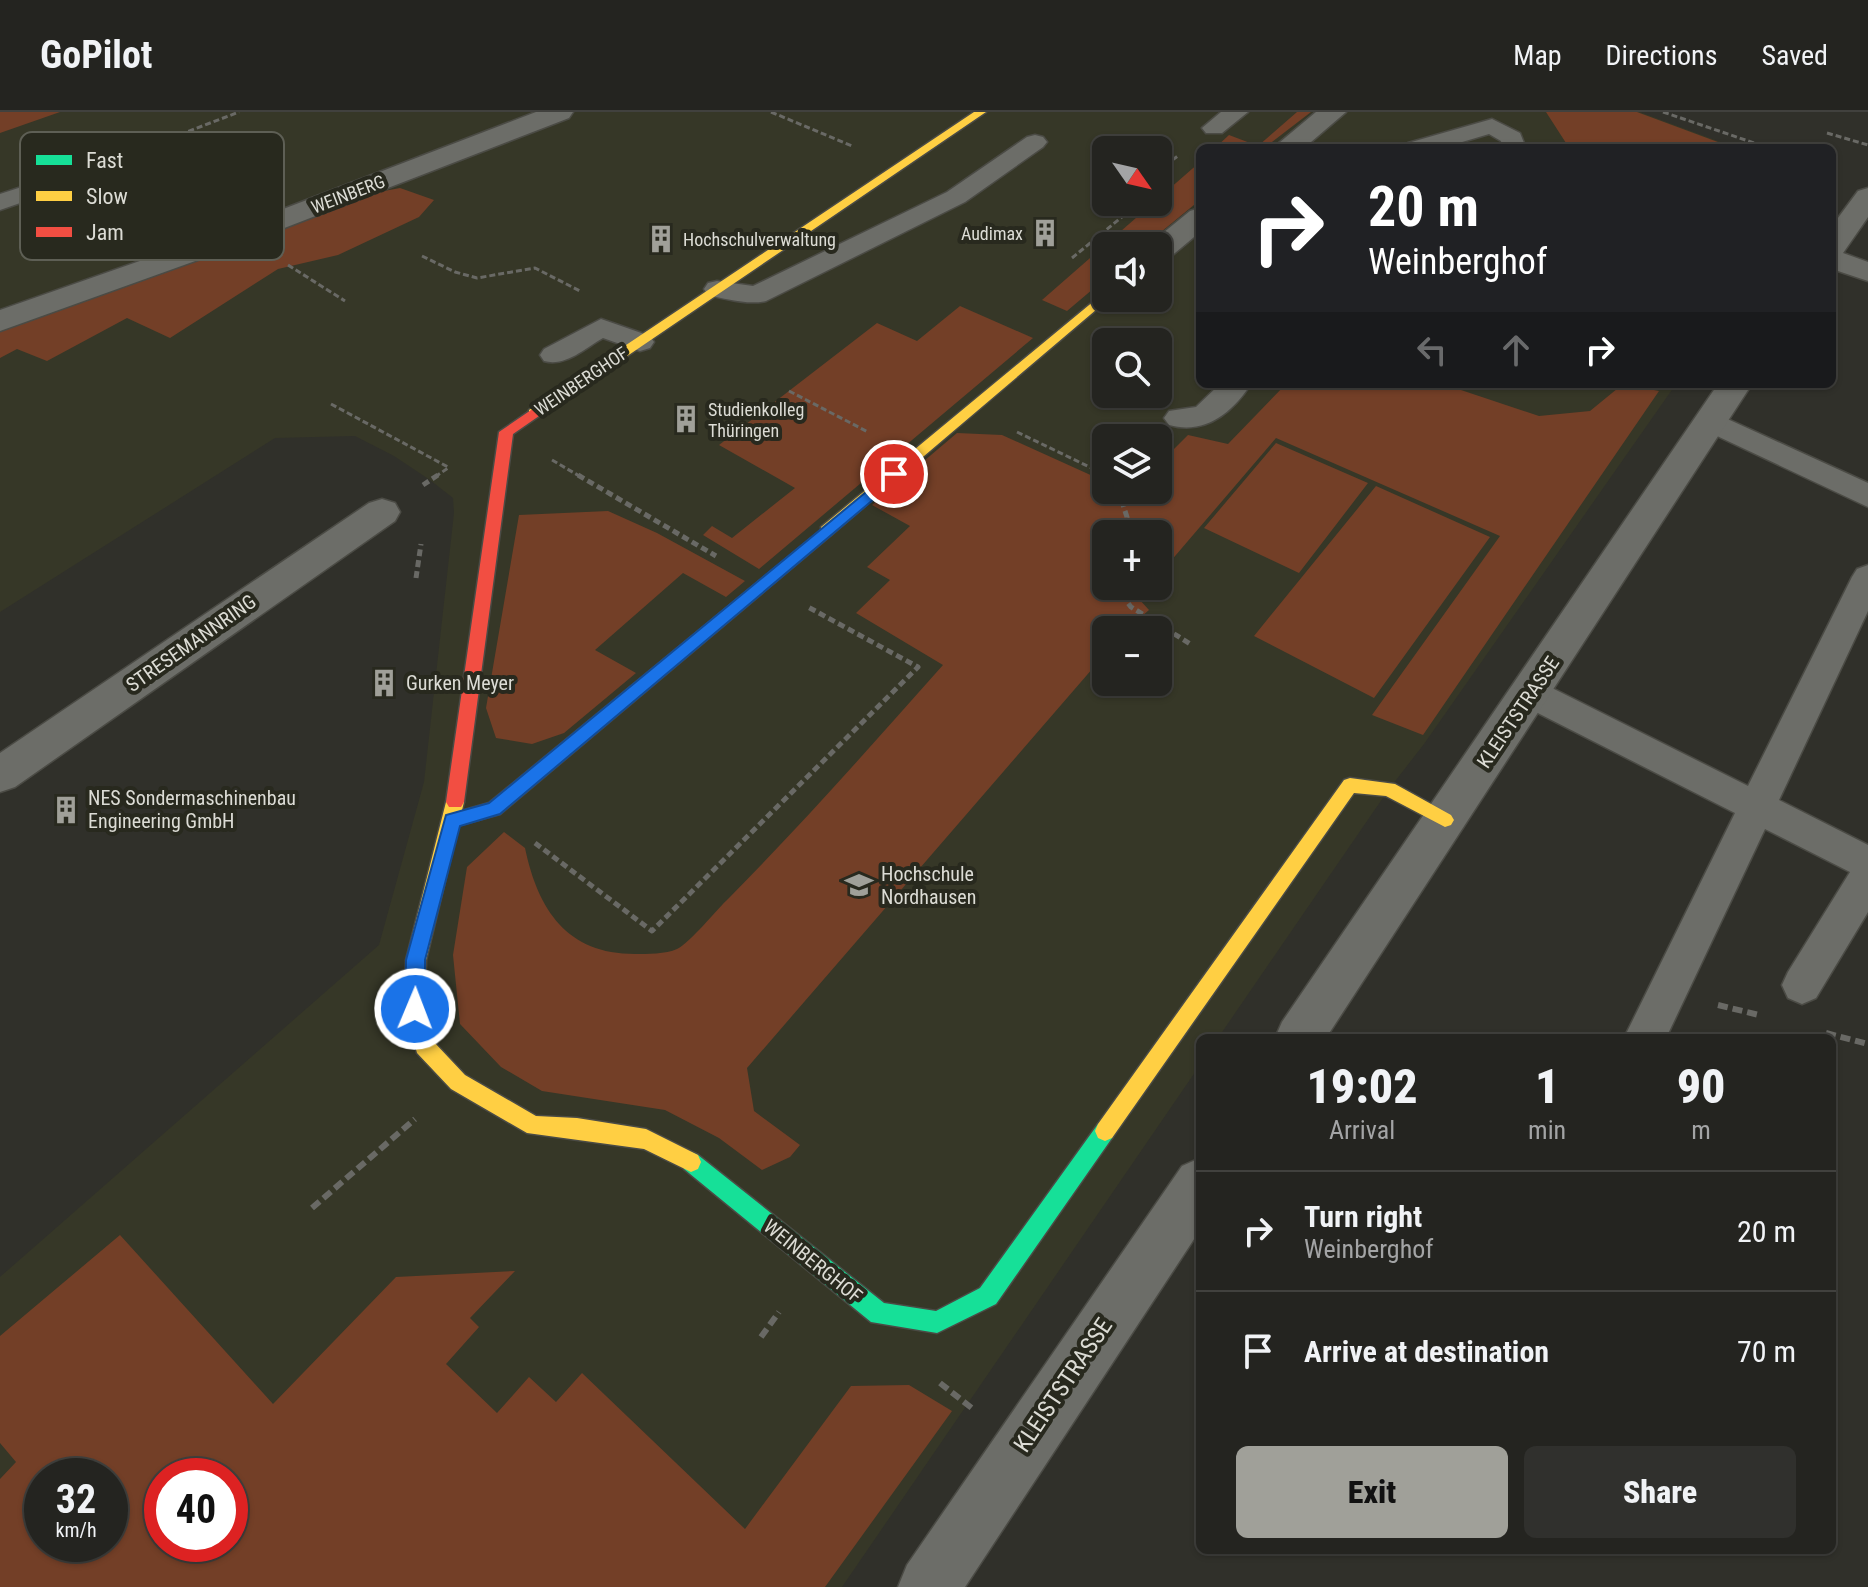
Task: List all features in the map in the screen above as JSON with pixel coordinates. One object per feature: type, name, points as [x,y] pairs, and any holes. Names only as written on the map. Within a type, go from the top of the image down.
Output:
[{"type":"street","name":"WEINBERG","points":[[284,218],[560,112]]},
{"type":"street","name":"WEINBERGHOF","points":[[981,112],[506,432],[453,820],[416,960],[415,1009],[424,1046],[458,1082],[534,1126],[577,1128],[646,1139],[692,1163],[879,1314],[937,1322],[988,1296],[1350,785],[1389,789],[1445,820]]},
{"type":"street","points":[[1292,144],[1333,112]]},
{"type":"street","points":[[1836,241],[1868,197]]},
{"type":"street","points":[[1172,240],[1196,220]]},
{"type":"street","name":"WEINBERG","points":[[0,321],[171,260]]},
{"type":"street","points":[[1836,260],[1868,272]]},
{"type":"street","points":[[453,820],[494,809],[766,584],[1092,307]]},
{"type":"street","name":"KLEISTSTRASSE","points":[[1302,1034],[1732,388]]},
{"type":"street","name":"STRESEMANNRING","points":[[0,775],[382,512]]},
{"type":"street","name":"KLEISTSTRASSE","points":[[929,1587],[1196,1190]]},
{"type":"lane","points":[[1214,128],[1236,112]]},
{"type":"lane","points":[[1430,144],[1492,126],[1512,138],[1513,144]]},
{"type":"lane","points":[[717,289],[757,295],[956,197],[1035,142]]},
{"type":"lane","points":[[0,203],[20,196]]},
{"type":"lane","points":[[554,355],[601,327],[640,342]]},
{"type":"lane","points":[[1179,418],[1204,416],[1233,388]]},
{"type":"lane","points":[[1710,421],[1868,496]]},
{"type":"lane","points":[[1647,1034],[1868,577]]},
{"type":"lane","points":[[1530,693],[1868,863]]},
{"type":"lane","points":[[1802,985],[1868,877]]},
{"type":"path","points":[[186,132],[239,112]]},
{"type":"path","points":[[771,112],[859,149]]},
{"type":"path","points":[[1663,112],[1757,144]]},
{"type":"path","points":[[1827,133],[1868,145]]},
{"type":"path","points":[[1061,267],[1123,216]]},
{"type":"path","points":[[422,256],[467,279],[487,281],[535,268],[576,289]]},
{"type":"path","points":[[311,280],[345,301]]},
{"type":"path","points":[[789,391],[861,428]]},
{"type":"path","points":[[331,404],[449,468]]},
{"type":"path","points":[[1010,428],[1092,468]]},
{"type":"path","points":[[506,432],[666,527]]},
{"type":"path","points":[[416,578],[420,552]]},
{"type":"path","points":[[494,809],[500,817],[652,931],[918,667],[766,584]]},
{"type":"path","points":[[1126,600],[1131,607],[1192,645]]},
{"type":"path","points":[[312,1208],[458,1082]]},
{"type":"shaded area","name":"Hochschule Nordhausen","points":[[0,112],[1640,112],[1726,144],[1196,144],[1196,388],[1673,388],[1424,744],[1389,789],[1221,1034],[1196,1034],[1196,1071],[842,1587],[0,1587],[0,1277],[379,945],[424,782],[454,513],[453,498],[430,480],[394,456],[355,436],[275,438],[0,612]]},
{"type":"shaded area","points":[[0,112],[60,112],[0,133]]},
{"type":"shaded area","points":[[1297,112],[1311,112],[1269,144],[1260,144]]},
{"type":"shaded area","points":[[1546,112],[1637,112],[1723,144],[1569,144]]},
{"type":"shaded area","points":[[1229,135],[1253,144],[1219,144]]},
{"type":"shaded area","points":[[1196,165],[1196,203],[1161,232],[1120,232],[1138,216],[1172,216],[1172,186]]},
{"type":"shaded area","points":[[400,188],[434,200],[419,217],[338,255],[278,269],[170,338],[127,318],[47,361],[17,349],[0,358],[0,331],[190,260],[284,260],[284,225],[363,195]]},
{"type":"shaded area","points":[[1092,256],[1092,290],[1067,311],[1042,300]]},
{"type":"shaded area","points":[[960,306],[1033,338],[759,569],[703,535],[712,526],[732,538],[795,488],[719,445],[877,323],[917,341]]},
{"type":"shaded area","points":[[1282,388],[1455,388],[1539,416],[1590,411],[1618,388],[1659,391],[1423,735],[1372,715],[1500,536],[1276,438],[1172,560],[1172,520],[1092,520],[1092,600],[1140,600],[1149,610],[1142,616],[1092,616],[1092,669],[747,1068],[754,1111],[800,1145],[790,1157],[762,1170],[719,1138],[665,1110],[542,1091],[501,1067],[460,1024],[453,955],[467,867],[504,832],[525,848],[538,891],[559,924],[574,937],[611,952],[651,954],[677,949],[784,841],[943,665],[856,613],[890,580],[867,567],[910,526],[872,505],[957,433],[1002,435],[1092,476],[1092,504],[1172,504],[1172,451],[1188,435],[1228,444]]},
{"type":"shaded area","points":[[1276,443],[1368,483],[1299,573],[1204,528]]},
{"type":"shaded area","points":[[1376,486],[1490,537],[1374,698],[1254,636]]},
{"type":"shaded area","points":[[608,511],[657,533],[745,581],[726,597],[683,573],[595,650],[636,673],[564,733],[532,744],[496,738],[486,708],[519,515]]},
{"type":"shaded area","points":[[120,1235],[273,1404],[396,1277],[515,1271],[470,1318],[479,1327],[446,1364],[497,1413],[529,1377],[556,1402],[582,1373],[745,1529],[851,1386],[909,1385],[952,1411],[825,1587],[0,1587],[0,1479],[16,1462],[0,1443],[0,1336]]},
{"type":"traffic: fast","points":[[453,820],[494,809],[826,531]]},
{"type":"traffic: fast","points":[[691,1162],[879,1314],[937,1322],[988,1296],[1105,1131]]},
{"type":"traffic: slow","points":[[534,413],[981,112]]},
{"type":"traffic: slow","points":[[826,531],[1092,307]]},
{"type":"traffic: slow","points":[[1105,1131],[1350,785],[1389,789],[1445,820]]},
{"type":"traffic: slow","points":[[455,802],[416,960],[415,1009],[424,1046],[458,1082],[534,1126],[577,1128],[646,1139],[691,1162]]},
{"type":"traffic: jam","points":[[455,802],[506,432],[534,413]]},
{"type":"place","name":"Audimax","points":[[1045,233]]},
{"type":"place","name":"Hochschulverwaltung","points":[[661,239]]},
{"type":"place","name":"Studienkolleg Thüringen","points":[[686,419]]},
{"type":"place","name":"Gurken Meyer","points":[[384,683]]},
{"type":"place","name":"NES Sondermaschinenbau Engineering GmbH","points":[[66,810]]},
{"type":"place","name":"Hochschule Nordhausen","points":[[859,885]]},
{"type":"route","points":[[415,1009],[416,960],[453,820],[494,809],[894,474]]}]
